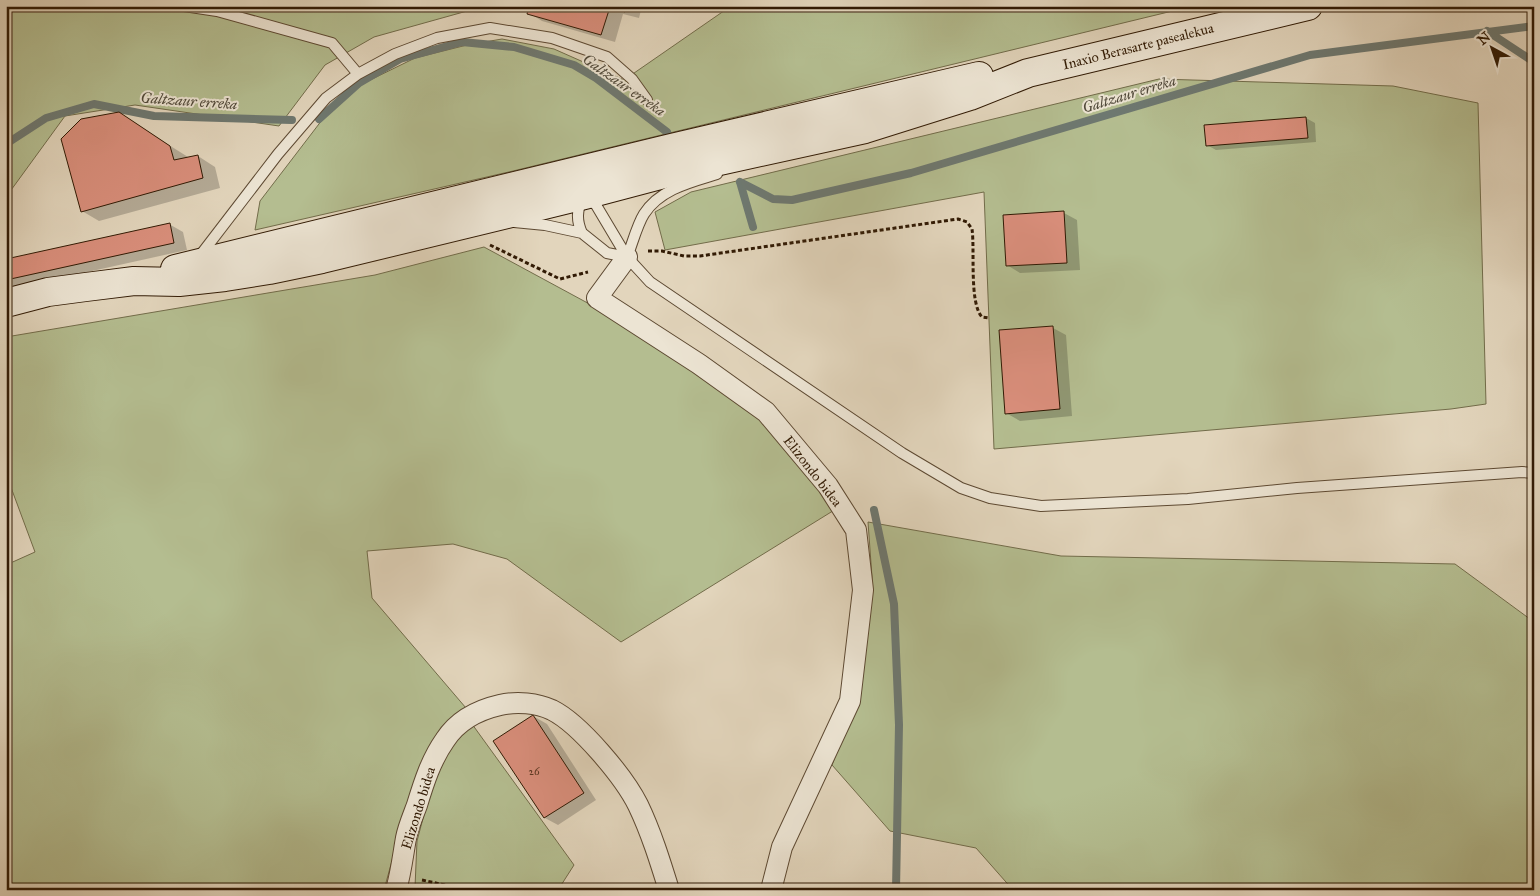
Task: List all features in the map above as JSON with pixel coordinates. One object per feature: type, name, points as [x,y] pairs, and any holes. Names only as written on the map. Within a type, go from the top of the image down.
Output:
[{"type":"main road","name":"Inaxio Berasarte pasealekua","points":[[1028,73],[1308,6]]},
{"type":"main road","points":[[134,281],[194,263],[871,101],[1000,71],[1028,73]]},
{"type":"main road","points":[[299,238],[335,238],[583,186],[683,169],[865,129],[970,96],[1028,73]]},
{"type":"main road","points":[[6,303],[48,292],[134,281],[179,282],[269,270],[469,223],[583,186],[822,126],[871,101]]},
{"type":"street","name":"Elizondo bidea","points":[[628,257],[597,298],[699,364],[766,412],[828,486],[856,530],[863,590],[850,701],[782,847],[771,890]]},
{"type":"street","name":"Elizondo bidea","points":[[398,882],[406,836],[430,764],[446,738],[462,720],[484,708],[510,703],[532,704],[552,710],[571,723],[607,761],[637,803],[653,839],[669,890]]},
{"type":"lane","points":[[184,6],[217,11],[332,43],[358,74]]},
{"type":"lane","points":[[194,263],[278,154],[326,98],[358,74],[395,54],[437,38],[490,28],[552,38],[606,58],[632,79],[647,100]]},
{"type":"lane","points":[[824,149],[865,129]]},
{"type":"lane","points":[[628,257],[644,214],[656,200],[679,186],[731,171]]},
{"type":"lane","points":[[582,234],[578,224],[583,186]]},
{"type":"lane","points":[[583,186],[628,257],[650,282],[880,439],[961,488],[990,498],[1041,506],[1188,499],[1316,487],[1522,472],[1534,473]]},
{"type":"lane","points":[[469,223],[511,222],[545,225],[582,234],[607,252],[628,257]]},
{"type":"path","points":[[652,250],[684,256],[700,256],[958,219],[967,222],[972,229],[975,300],[978,312],[982,317],[989,318]]},
{"type":"path","points":[[398,882],[468,890]]},
{"type":"green space","points":[[6,6],[485,6],[374,37],[325,65],[279,126],[135,105],[65,116],[6,197]]},
{"type":"green space","points":[[731,6],[1193,6],[513,171],[255,230],[260,201],[322,120],[358,86],[415,58],[467,45],[502,39],[554,49],[624,80]]},
{"type":"green space","points":[[1159,79],[1393,86],[1478,103],[1486,404],[1451,409],[994,449],[984,192],[665,250],[655,212],[691,192]]},
{"type":"green space","points":[[484,247],[595,307],[704,375],[753,412],[786,448],[836,509],[621,642],[507,559],[453,544],[367,551],[372,598],[466,708],[399,835],[384,890],[6,890],[6,565],[35,552],[6,474],[6,337],[375,275]]},
{"type":"green space","points":[[868,522],[1061,556],[1455,564],[1534,622],[1534,890],[1013,890],[976,848],[890,831],[832,765],[861,689],[872,577]]},
{"type":"green space","points":[[472,724],[574,865],[558,890],[414,890],[417,841],[431,788],[444,754]]},
{"type":"building","points":[[529,6],[627,6],[625,12],[610,7],[601,35],[527,14]]},
{"type":"building","points":[[119,112],[170,146],[174,160],[198,155],[203,178],[81,212],[61,139],[81,119]]},
{"type":"building","points":[[1306,117],[1308,138],[1206,146],[1204,125]]},
{"type":"building","points":[[1064,211],[1067,263],[1006,266],[1003,215]]},
{"type":"building","points":[[170,223],[174,243],[6,280],[6,259]]},
{"type":"building","points":[[1053,326],[1060,409],[1005,414],[999,330]]},
{"type":"building","points":[[533,715],[584,793],[544,818],[493,741]]},
{"type":"waterway","name":"Galtzaur erreka","points":[[740,182],[773,199],[792,200],[911,173],[1310,55],[1534,26]]},
{"type":"waterway","points":[[1487,31],[1534,62]]},
{"type":"waterway","name":"Galtzaur erreka","points":[[319,119],[359,83],[400,59],[462,42],[514,47],[574,65],[596,78],[667,132]]},
{"type":"waterway","name":"Galtzaur erreka","points":[[6,144],[46,118],[94,104],[154,116],[292,120]]},
{"type":"waterway","points":[[740,182],[753,227]]},
{"type":"waterway","points":[[874,510],[894,604],[899,725],[896,890]]}]
